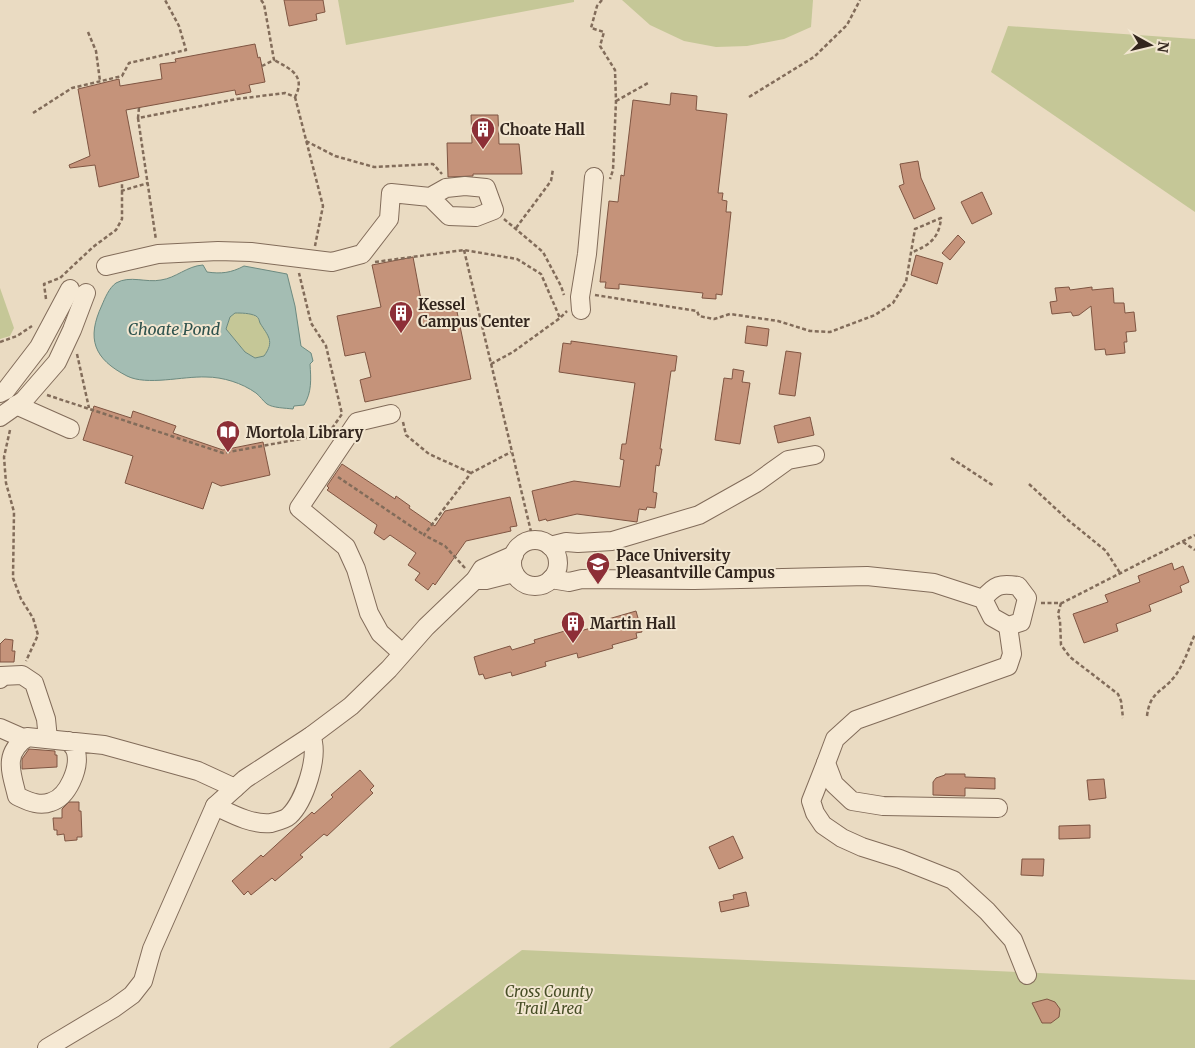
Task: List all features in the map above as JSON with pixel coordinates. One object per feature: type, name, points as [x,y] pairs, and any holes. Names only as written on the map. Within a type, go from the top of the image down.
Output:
[{"type":"street","points":[[576,306],[600,182]]},
{"type":"street","points":[[106,266],[158,254],[218,251],[251,252],[332,262],[362,254],[389,219],[391,193],[430,197],[446,188],[464,186],[486,188],[494,210],[476,217],[449,216],[430,197]]},
{"type":"street","points":[[0,393],[6,390],[39,347],[78,291],[72,330],[57,362],[24,400],[16,405],[5,423]]},
{"type":"street","points":[[16,405],[70,429]]},
{"type":"street","points":[[397,417],[357,422],[299,508],[346,547],[370,613],[380,633],[402,654]]},
{"type":"street","points":[[815,456],[788,460],[756,484],[699,515],[612,540],[578,543],[569,553],[554,562],[538,586],[524,583],[514,573],[512,561],[514,555],[521,545],[533,540],[539,541],[554,562],[574,572],[582,579],[694,580],[867,576],[934,583],[983,599],[992,617],[1008,626],[1021,622],[1027,598],[1018,586],[1004,584],[991,589],[983,599]]},
{"type":"street","points":[[47,1048],[132,996],[143,982],[152,949],[215,806],[245,779],[311,736],[351,706],[426,627],[475,580],[482,569],[514,555]]},
{"type":"street","points":[[475,580],[486,580],[514,573]]},
{"type":"street","points":[[1008,626],[1012,654],[1008,666],[856,720],[835,739],[810,801],[823,825],[842,838],[953,880],[987,911],[1013,940],[1027,974]]},
{"type":"street","points":[[9,677],[22,675],[34,683],[46,718],[48,739]]},
{"type":"street","points":[[0,728],[25,739]]},
{"type":"street","points":[[215,806],[246,820],[270,823],[288,817],[302,796],[312,768],[314,742],[311,736]]},
{"type":"street","points":[[70,741],[76,752],[75,774],[65,793],[51,803],[33,804],[17,796],[10,762],[16,745],[27,737],[104,744],[198,771],[235,788]]},
{"type":"street","points":[[826,764],[834,784],[852,802],[883,806],[998,808]]},
{"type":"path","points":[[33,113],[72,88],[122,76],[129,62],[186,50],[179,26],[165,0]]},
{"type":"path","points":[[261,0],[264,4],[274,60]]},
{"type":"path","points":[[600,182],[614,170],[616,100],[615,70],[600,46],[604,32],[591,28],[597,6],[602,0]]},
{"type":"path","points":[[749,97],[814,58],[847,25],[860,0]]},
{"type":"path","points":[[88,32],[96,51],[100,81]]},
{"type":"path","points":[[262,66],[274,60]]},
{"type":"path","points":[[32,390],[223,453],[328,434],[342,414],[326,346],[311,323],[303,258],[323,206],[295,97],[300,88],[298,79],[292,70],[274,60]]},
{"type":"path","points":[[616,100],[648,83]]},
{"type":"path","points":[[138,118],[237,99],[285,94],[295,97]]},
{"type":"path","points":[[139,108],[138,118],[158,254]]},
{"type":"path","points":[[306,141],[335,156],[374,168],[433,164],[441,174],[448,178]]},
{"type":"path","points":[[516,228],[551,181],[553,169]]},
{"type":"path","points":[[46,306],[47,295],[44,284],[60,278],[116,230],[122,219],[122,183]]},
{"type":"path","points":[[121,191],[148,184]]},
{"type":"path","points":[[494,210],[543,252],[561,286],[576,306]]},
{"type":"path","points":[[491,364],[512,352],[560,318],[589,294],[697,311],[700,316],[714,319],[730,314],[778,321],[810,331],[830,332],[875,315],[893,303],[906,282],[915,229],[941,218],[940,229],[928,246],[911,253]]},
{"type":"path","points":[[368,263],[464,250],[517,259],[541,274],[560,318]]},
{"type":"path","points":[[464,250],[533,540]]},
{"type":"path","points":[[0,342],[17,336],[34,325]]},
{"type":"path","points":[[72,330],[89,408]]},
{"type":"path","points":[[397,417],[406,436],[429,454],[471,473]]},
{"type":"path","points":[[5,423],[4,456],[6,483],[14,512],[14,578],[21,599],[33,618],[38,635],[30,656],[9,677]]},
{"type":"path","points":[[424,535],[471,473],[511,452]]},
{"type":"path","points":[[951,458],[994,486]]},
{"type":"path","points":[[337,476],[424,535],[445,546],[475,580]]},
{"type":"path","points":[[1029,484],[1068,520],[1106,551],[1120,573]]},
{"type":"path","points":[[1027,604],[1062,602],[1195,535]]},
{"type":"path","points":[[1183,542],[1195,550]]},
{"type":"path","points":[[1062,602],[1058,614],[1061,645],[1070,657],[1118,694],[1121,701],[1123,718]]},
{"type":"path","points":[[1147,716],[1148,706],[1158,691],[1174,677],[1186,657],[1195,634]]},
{"type":"green space","points":[[338,0],[574,0],[574,2],[346,45]]},
{"type":"green space","points":[[622,0],[813,0],[811,27],[784,39],[747,46],[716,47],[684,41],[650,25]]},
{"type":"green space","points":[[1008,26],[1195,39],[1195,212],[991,72]]},
{"type":"green space","points":[[0,288],[14,328],[10,336],[0,339]]},
{"type":"green space","points":[[235,313],[251,314],[263,326],[269,341],[264,356],[255,358],[245,352],[226,329],[230,317]]},
{"type":"green space","name":"Cross County Trail Area","points":[[522,950],[1195,980],[1195,1048],[389,1048]]},
{"type":"water","name":"Choate Pond","points":[[203,265],[207,272],[212,273],[230,272],[244,266],[287,274],[295,306],[301,346],[311,353],[313,361],[310,364],[310,390],[304,405],[294,406],[293,409],[272,406],[245,386],[219,378],[135,379],[107,363],[100,355],[94,338],[97,317],[109,290],[116,283],[132,279],[155,281],[166,279]],"holes":[[[235,313],[251,314],[258,318],[270,342],[264,356],[255,358],[245,352],[226,329],[230,317]]]},
{"type":"building","points":[[284,0],[323,0],[325,12],[316,14],[317,20],[289,26]]},
{"type":"building","points":[[255,44],[258,58],[260,57],[265,82],[249,85],[251,92],[236,95],[235,90],[126,110],[139,177],[99,187],[95,165],[70,168],[69,165],[90,156],[78,89],[119,79],[120,86],[162,79],[160,64],[176,62],[175,59]]},
{"type":"building","points":[[671,93],[697,96],[696,110],[727,114],[718,193],[723,193],[722,200],[727,201],[726,212],[731,212],[722,295],[716,294],[716,299],[702,298],[703,293],[619,284],[619,289],[605,288],[606,282],[600,282],[609,201],[618,202],[621,175],[624,176],[633,100],[670,105]]},
{"type":"building","name":"Choate Hall","points":[[471,115],[498,115],[499,144],[519,144],[522,174],[473,174],[473,176],[448,177],[447,143],[472,143]]},
{"type":"building","points":[[918,161],[921,178],[935,209],[914,219],[899,186],[904,184],[900,164]]},
{"type":"building","points":[[982,192],[992,214],[972,224],[961,202]]},
{"type":"building","points":[[958,235],[965,242],[950,260],[942,253]]},
{"type":"building","points":[[916,255],[943,263],[937,284],[911,275]]},
{"type":"building","name":"Kessel Campus Center","points":[[413,257],[422,305],[437,302],[438,305],[455,302],[471,379],[365,402],[360,380],[371,377],[365,352],[345,356],[337,316],[381,307],[372,265]]},
{"type":"building","points":[[1069,287],[1070,290],[1092,287],[1092,290],[1113,288],[1114,303],[1124,303],[1125,313],[1134,312],[1136,331],[1126,332],[1127,342],[1124,342],[1125,353],[1106,355],[1105,349],[1095,350],[1091,306],[1079,315],[1073,316],[1071,312],[1052,314],[1050,302],[1057,301],[1055,288]]},
{"type":"building","points":[[747,326],[769,329],[767,346],[745,343]]},
{"type":"building","points":[[571,341],[677,356],[675,371],[671,371],[659,466],[656,465],[653,492],[657,493],[655,508],[639,509],[637,522],[577,514],[539,521],[532,491],[574,481],[620,487],[624,460],[620,459],[622,444],[626,444],[635,383],[559,372],[563,343],[571,344]]},
{"type":"building","points":[[786,351],[801,353],[795,396],[779,394]]},
{"type":"building","points":[[733,369],[744,371],[742,382],[750,383],[740,444],[715,440],[724,378],[732,379]]},
{"type":"building","name":"Mortola Library","points":[[94,406],[131,418],[133,411],[176,426],[173,433],[223,450],[263,442],[270,475],[221,486],[212,482],[203,509],[125,483],[133,456],[83,440]]},
{"type":"building","points":[[810,417],[814,435],[778,443],[774,426]]},
{"type":"building","points":[[342,464],[395,499],[396,496],[410,506],[409,508],[435,526],[445,511],[510,497],[517,526],[510,527],[511,531],[466,541],[435,585],[433,583],[428,590],[415,580],[420,573],[408,565],[416,553],[390,535],[384,540],[374,533],[377,525],[327,490],[329,488],[327,486]]},
{"type":"building","points":[[1172,563],[1174,570],[1183,566],[1189,582],[1180,586],[1182,592],[1149,605],[1151,611],[1116,624],[1118,631],[1084,643],[1073,614],[1108,602],[1105,595],[1140,582],[1138,576]]},
{"type":"building","name":"Martin Hall","points":[[636,611],[642,632],[636,633],[637,638],[612,645],[613,648],[578,658],[577,653],[545,662],[546,666],[512,676],[511,672],[485,679],[483,674],[479,675],[474,657],[510,646],[512,650],[535,643],[534,640],[575,628],[576,632],[599,626],[598,622]]},
{"type":"building","points":[[5,639],[13,640],[14,662],[0,662],[0,644]]},
{"type":"building","points":[[29,749],[55,751],[57,767],[22,769],[22,759]]},
{"type":"building","points":[[360,770],[374,786],[370,790],[373,793],[327,836],[324,834],[300,855],[303,857],[275,881],[272,878],[251,895],[248,891],[244,895],[232,881],[261,855],[263,857],[312,812],[314,814],[333,797],[331,795]]},
{"type":"building","points":[[945,774],[965,774],[965,777],[995,778],[995,789],[965,788],[965,796],[933,795],[933,782],[936,778]]},
{"type":"building","points":[[1104,779],[1106,798],[1089,800],[1087,780]]},
{"type":"building","points":[[69,802],[79,802],[82,837],[77,837],[77,840],[65,841],[64,834],[57,835],[57,830],[54,830],[53,818],[62,818],[62,809]]},
{"type":"building","points":[[1090,825],[1090,838],[1059,839],[1059,826]]},
{"type":"building","points":[[733,836],[743,858],[719,869],[709,847]]},
{"type":"building","points":[[1022,859],[1044,859],[1043,876],[1021,875]]},
{"type":"building","points":[[746,892],[749,906],[721,912],[719,902],[734,899],[733,895]]},
{"type":"building","points":[[1047,999],[1055,1002],[1060,1009],[1059,1017],[1051,1023],[1042,1023],[1032,1003]]},
{"type":"place","name":"Choate Hall","points":[[483,150]]},
{"type":"place","name":"Kessel Campus Center","points":[[401,334]]},
{"type":"place","name":"Mortola Library","points":[[228,453]]},
{"type":"place","name":"Pace University Pleasantville Campus","points":[[598,585]]},
{"type":"place","name":"Martin Hall","points":[[573,644]]}]
